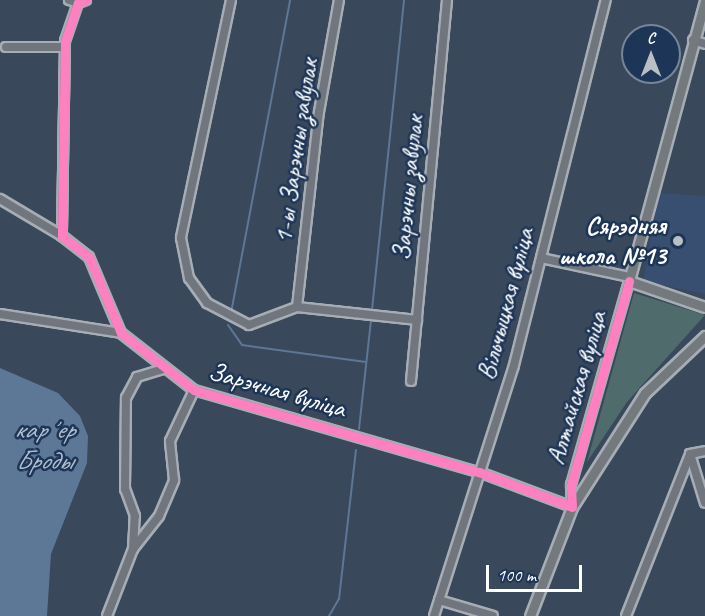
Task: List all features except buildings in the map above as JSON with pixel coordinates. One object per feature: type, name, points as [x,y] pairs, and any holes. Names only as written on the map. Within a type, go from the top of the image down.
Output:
[{"type":"main road","name":"Алтайская вуліца","points":[[629,279],[705,1]]},
{"type":"main road","points":[[629,279],[705,306]]},
{"type":"main road","name":"Алтайская вуліца","points":[[530,616],[572,507],[645,393],[705,336]]},
{"type":"street","points":[[63,236],[65,47],[82,2],[69,0]]},
{"type":"street","points":[[231,0],[180,252],[189,279],[207,303],[228,318],[249,325],[297,308],[417,320]]},
{"type":"street","name":"1-ы Зарэчны завулак","points":[[297,308],[319,112],[339,0]]},
{"type":"street","name":"Зарэчны завулак","points":[[411,381],[447,0]]},
{"type":"street","name":"Вільчыцкая вуліца","points":[[434,616],[479,472],[541,258],[606,0]]},
{"type":"street","points":[[693,40],[705,44]]},
{"type":"street","points":[[6,47],[65,47]]},
{"type":"street","name":"Зарэчная вуліца","points":[[0,199],[63,236],[89,257],[121,333],[195,390],[479,472],[572,507]]},
{"type":"street","points":[[541,258],[629,279]]},
{"type":"street","name":"Алтайская вуліца","points":[[572,507],[571,485],[629,279]]},
{"type":"street","points":[[0,314],[121,333]]},
{"type":"street","points":[[133,549],[135,516],[125,489],[126,398],[137,377],[166,368]]},
{"type":"street","name":"Зарэчная вуліца","points":[[107,616],[133,549],[159,516],[174,480],[170,441],[195,390]]},
{"type":"street","points":[[690,454],[705,451]]},
{"type":"street","points":[[690,454],[705,502]]},
{"type":"street","points":[[626,616],[690,454]]},
{"type":"street","points":[[439,600],[493,616]]},
{"type":"shaded area","name":"Сярэдняя школа №13","points":[[659,193],[705,196],[705,294],[643,281]]},
{"type":"green space","points":[[634,293],[705,315],[627,402],[587,462]]},
{"type":"water","name":"карʼер Броды","points":[[0,368],[58,393],[80,416],[88,436],[87,463],[51,554],[47,616],[0,616]]},
{"type":"waterway","points":[[231,313],[290,0]]},
{"type":"waterway","points":[[372,310],[404,0]]},
{"type":"waterway","points":[[359,429],[371,321]]},
{"type":"waterway","points":[[228,325],[242,345],[366,362]]},
{"type":"waterway","points":[[329,616],[339,599],[356,450]]},
{"type":"cycle path","points":[[86,0],[78,3],[65,41],[62,236],[89,257],[121,333],[194,390],[479,472],[572,507],[571,485],[629,281]]},
{"type":"place","name":"Сярэдняя школа №13","points":[[678,241]]}]
